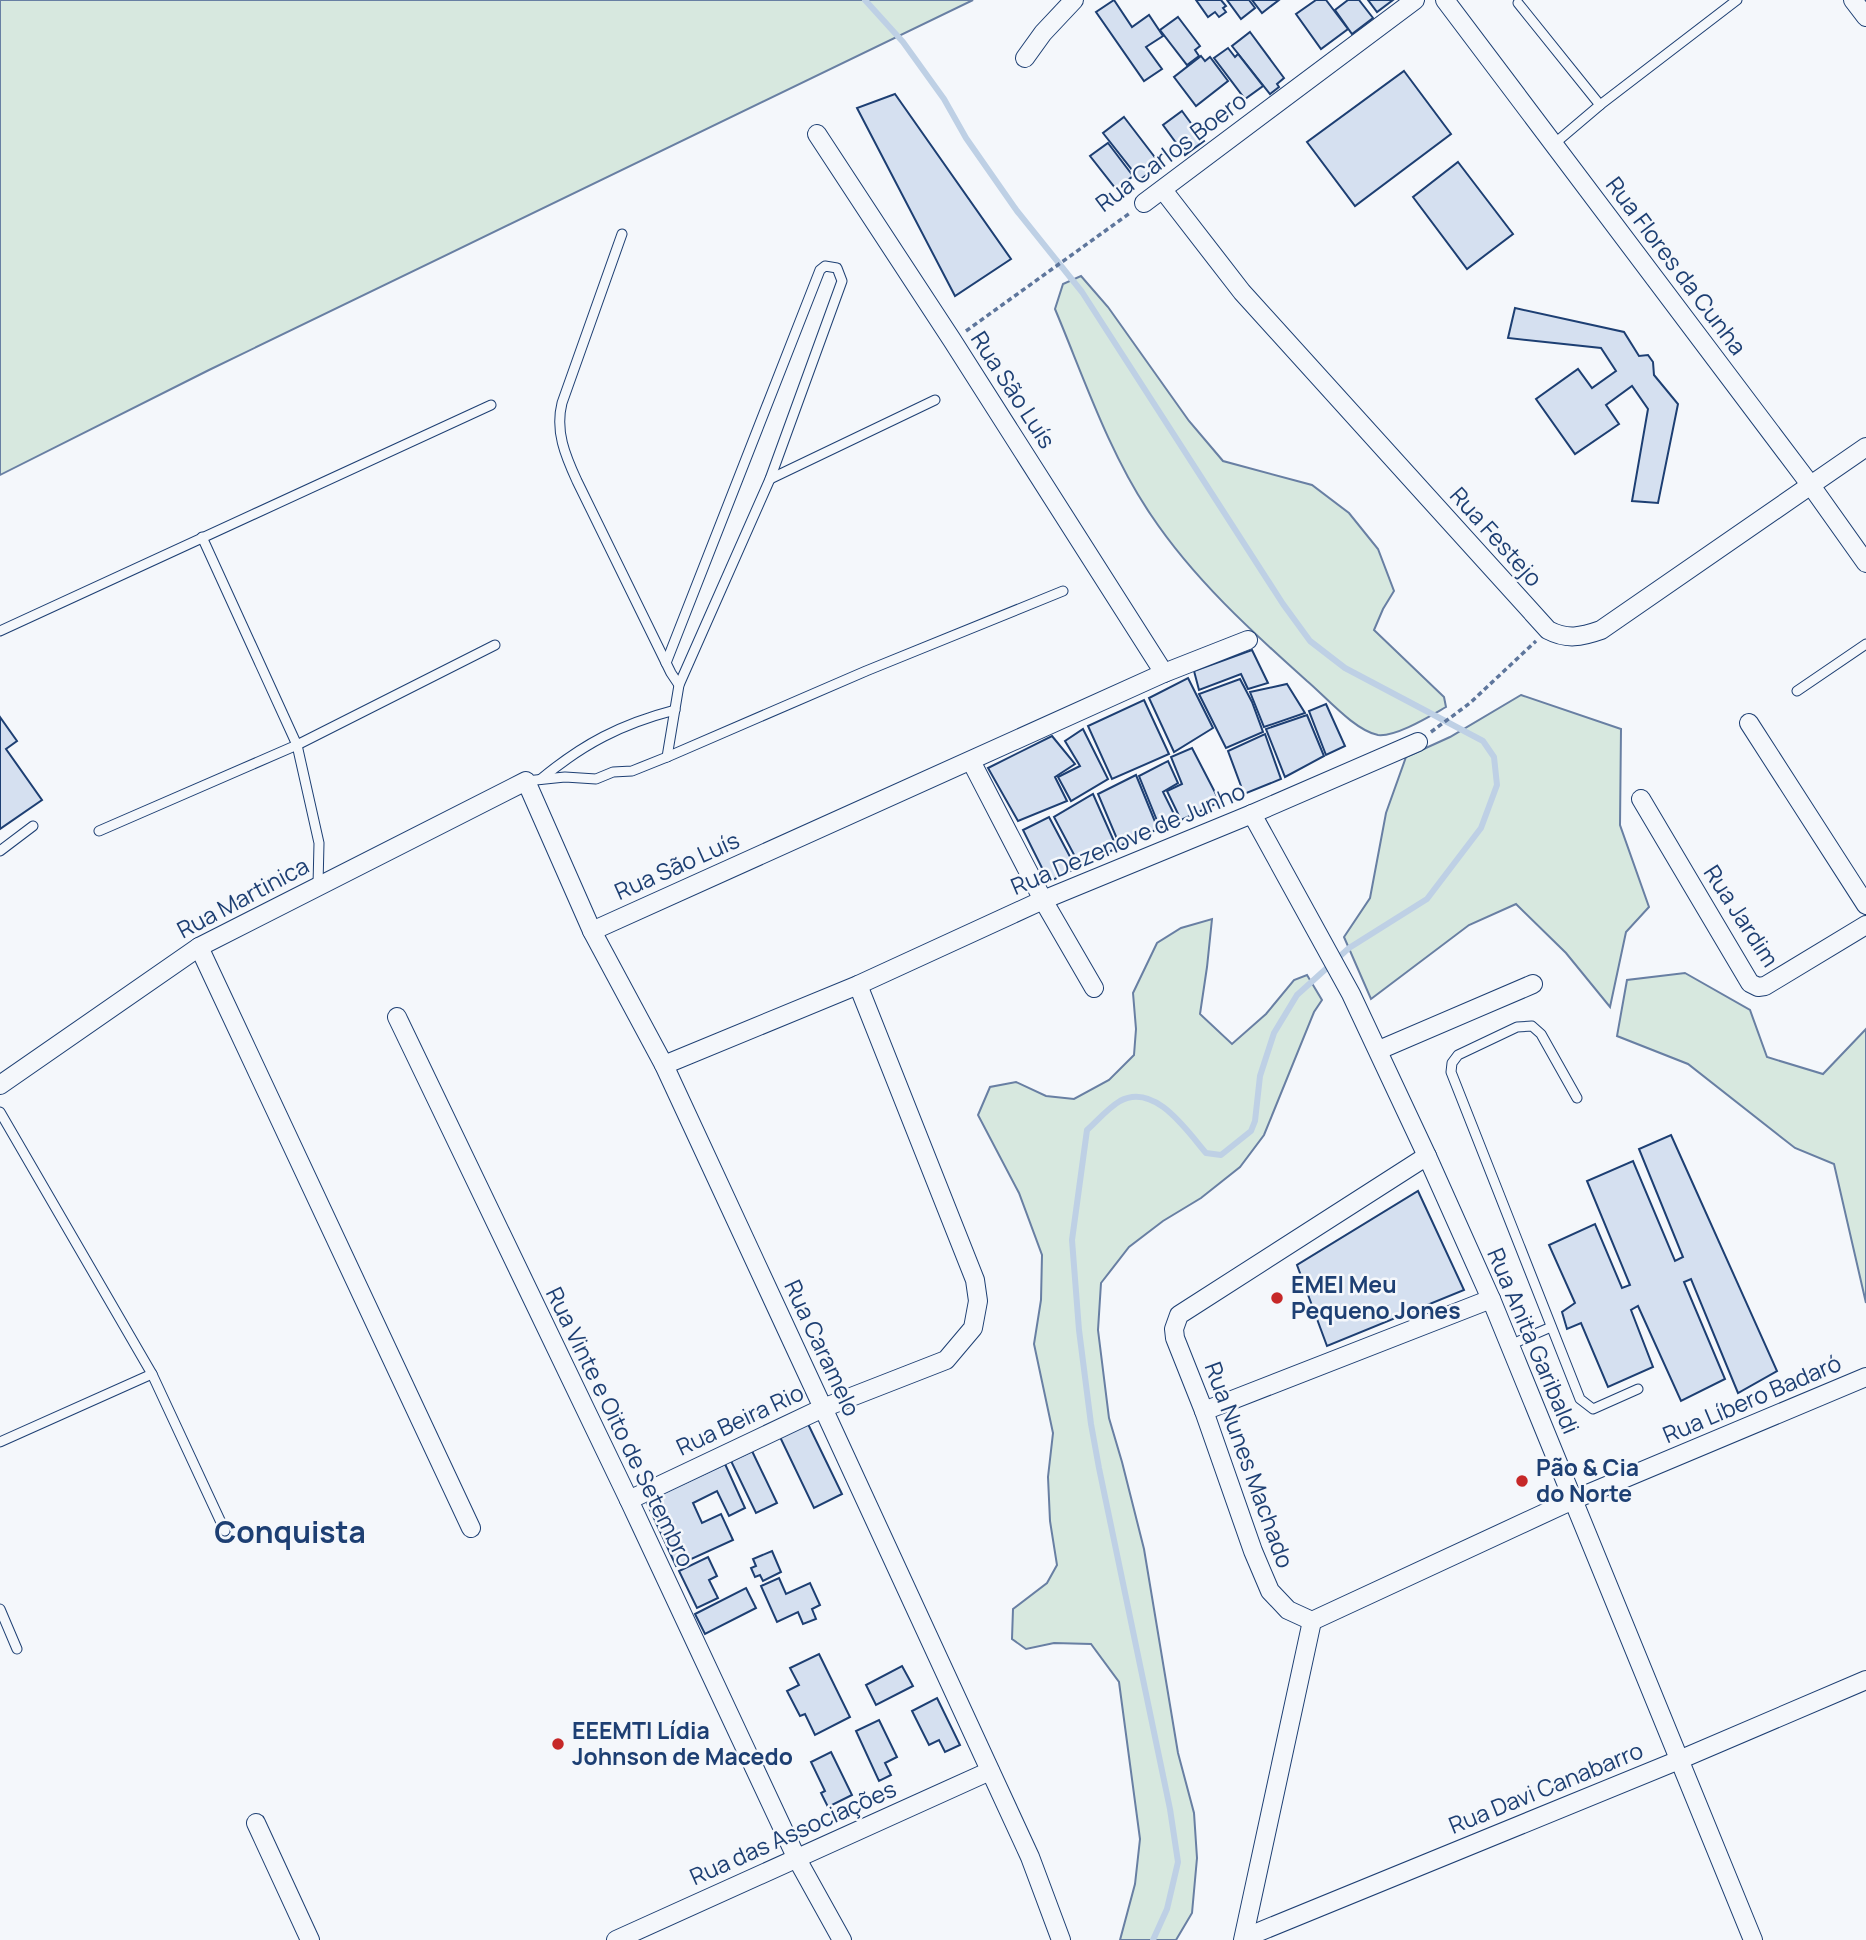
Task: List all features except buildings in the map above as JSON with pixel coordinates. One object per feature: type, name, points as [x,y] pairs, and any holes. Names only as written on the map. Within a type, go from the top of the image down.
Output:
[{"type":"street","points":[[1025,58],[1074,0]]},
{"type":"street","name":"Rua Carlos Boero","points":[[1144,202],[1415,0]]},
{"type":"street","name":"Rua Flores da Cunha","points":[[1445,0],[1812,487],[1866,563]]},
{"type":"street","points":[[1853,0],[1866,17]]},
{"type":"street","name":"Rua São Luís","points":[[817,134],[1164,673]]},
{"type":"street","name":"Rua Festejo","points":[[1163,190],[1242,292],[1548,629]]},
{"type":"street","points":[[1548,629],[1565,637],[1578,637],[1601,630],[1812,487],[1866,447]]},
{"type":"street","name":"Rua São Luís","points":[[592,931],[1164,673],[1248,640]]},
{"type":"street","points":[[1749,723],[1866,905]]},
{"type":"street","name":"Rua Dezenove de Junho","points":[[664,1065],[858,985],[1043,900],[1418,742]]},
{"type":"street","points":[[971,761],[1043,900],[1094,988]]},
{"type":"street","name":"Rua Martinica","points":[[0,1085],[199,947],[318,885],[533,781]]},
{"type":"street","name":"Rua Caramelo","points":[[533,781],[592,931],[664,1065],[1038,1876],[1061,1940]]},
{"type":"street","name":"Rua Jardim","points":[[1641,799],[1750,983],[1758,987],[1765,986],[1866,925]]},
{"type":"street","name":"Rua Anita Garibaldi","points":[[1252,814],[1379,1049],[1491,1299],[1753,1940]]},
{"type":"street","points":[[199,947],[471,1528]]},
{"type":"street","points":[[1379,1049],[1533,984]]},
{"type":"street","name":"Rua Beira Rio","points":[[629,1500],[823,1408],[946,1360],[972,1328],[978,1301],[975,1280],[858,985]]},
{"type":"street","name":"Rua Vinte e Oito de Setembro","points":[[397,1017],[797,1858],[842,1940]]},
{"type":"street","name":"Rua Nunes Machado","points":[[1312,1621],[1288,1610],[1270,1591],[1253,1551],[1174,1329],[1179,1315],[1427,1156]]},
{"type":"street","points":[[1205,1411],[1491,1299]]},
{"type":"street","name":"Rua Líbero Badaró","points":[[1312,1621],[1573,1500],[1866,1377]]},
{"type":"street","points":[[1243,1939],[1312,1621]]},
{"type":"street","name":"Rua Davi Canabarro","points":[[1243,1939],[1866,1680]]},
{"type":"street","name":"Rua das Associações","points":[[615,1940],[636,1936],[797,1858],[990,1771]]},
{"type":"street","points":[[256,1823],[310,1940]]},
{"type":"lane","points":[[1554,144],[1600,105],[1737,0]]},
{"type":"lane","points":[[1518,3],[1600,105]]},
{"type":"lane","points":[[622,234],[562,403],[559,416],[560,437],[577,481],[679,685]]},
{"type":"lane","points":[[666,663],[820,271],[825,266],[831,266],[840,272],[842,281],[770,479],[679,685],[667,757]]},
{"type":"lane","points":[[770,479],[935,400]]},
{"type":"lane","points":[[0,631],[491,405]]},
{"type":"lane","points":[[202,537],[297,745],[319,843],[318,885]]},
{"type":"lane","points":[[533,781],[565,777],[596,779],[612,772],[632,771],[1063,591]]},
{"type":"lane","points":[[1797,691],[1866,644]]},
{"type":"lane","points":[[99,831],[297,745],[495,645]]},
{"type":"lane","points":[[533,781],[595,740],[653,716],[675,710]]},
{"type":"lane","points":[[0,851],[33,826]]},
{"type":"lane","points":[[1577,1098],[1541,1034],[1532,1026],[1517,1027],[1458,1055],[1451,1063],[1451,1072],[1580,1399],[1593,1409],[1638,1389]]},
{"type":"lane","points":[[0,1112],[152,1374],[225,1531]]},
{"type":"lane","points":[[1510,1345],[1551,1327]]},
{"type":"lane","points":[[0,1442],[152,1374]]},
{"type":"lane","points":[[0,1609],[17,1649]]},
{"type":"path","name":"Rua Carlos Boero","points":[[952,340],[1144,202]]},
{"type":"path","points":[[1418,742],[1470,703],[1548,629]]},
{"type":"shaded area","points":[[0,0],[973,0],[209,370],[0,475]]},
{"type":"shaded area","points":[[1081,276],[1108,307],[1189,421],[1223,461],[1312,485],[1349,513],[1378,549],[1394,591],[1374,630],[1444,697],[1446,707],[1394,733],[1378,735],[1360,727],[1244,623],[1185,560],[1151,515],[1122,466],[1055,309],[1063,284]]},
{"type":"shaded area","points":[[1521,695],[1621,729],[1620,825],[1649,907],[1626,932],[1610,1007],[1566,953],[1516,904],[1469,925],[1371,999],[1344,937],[1370,898],[1386,813],[1406,757],[1450,737]]},
{"type":"shaded area","points":[[1212,919],[1200,1014],[1232,1044],[1266,1014],[1294,980],[1307,975],[1322,1000],[1314,1012],[1264,1135],[1240,1167],[1201,1198],[1163,1221],[1129,1247],[1101,1283],[1098,1330],[1109,1418],[1144,1549],[1178,1753],[1194,1813],[1197,1858],[1192,1913],[1176,1940],[1120,1940],[1135,1884],[1140,1839],[1119,1682],[1091,1644],[1054,1643],[1026,1649],[1012,1639],[1013,1609],[1047,1583],[1057,1565],[1050,1521],[1048,1477],[1053,1433],[1034,1344],[1041,1300],[1042,1255],[1019,1193],[978,1115],[990,1087],[1016,1082],[1046,1096],[1074,1099],[1109,1080],[1134,1055],[1136,1029],[1133,993],[1157,943],[1181,928]]},
{"type":"shaded area","points":[[1685,973],[1750,1010],[1767,1057],[1823,1074],[1866,1029],[1866,1303],[1834,1164],[1795,1148],[1688,1064],[1617,1036],[1627,980]]},
{"type":"waterway","points":[[865,0],[903,42],[944,99],[966,138],[1017,211],[1082,292],[1283,604],[1310,641],[1345,668],[1483,741],[1494,757],[1497,785],[1481,828],[1427,899],[1349,948],[1297,995],[1274,1033],[1260,1076],[1255,1121],[1251,1131],[1221,1155],[1206,1153],[1180,1122],[1158,1103],[1133,1097],[1120,1101],[1087,1130],[1072,1240],[1079,1330],[1099,1468],[1170,1809],[1178,1862],[1167,1909],[1153,1940]]},
{"type":"place","name":"EMEI Meu Pequeno Jones","points":[[1277,1298]]},
{"type":"place","name":"Pão & Cia do Norte","points":[[1522,1481]]},
{"type":"place","name":"EEEMTI Lídia Johnson de Macedo","points":[[558,1744]]},
{"type":"district","name":"Conquista","points":[[290,1533]]}]
